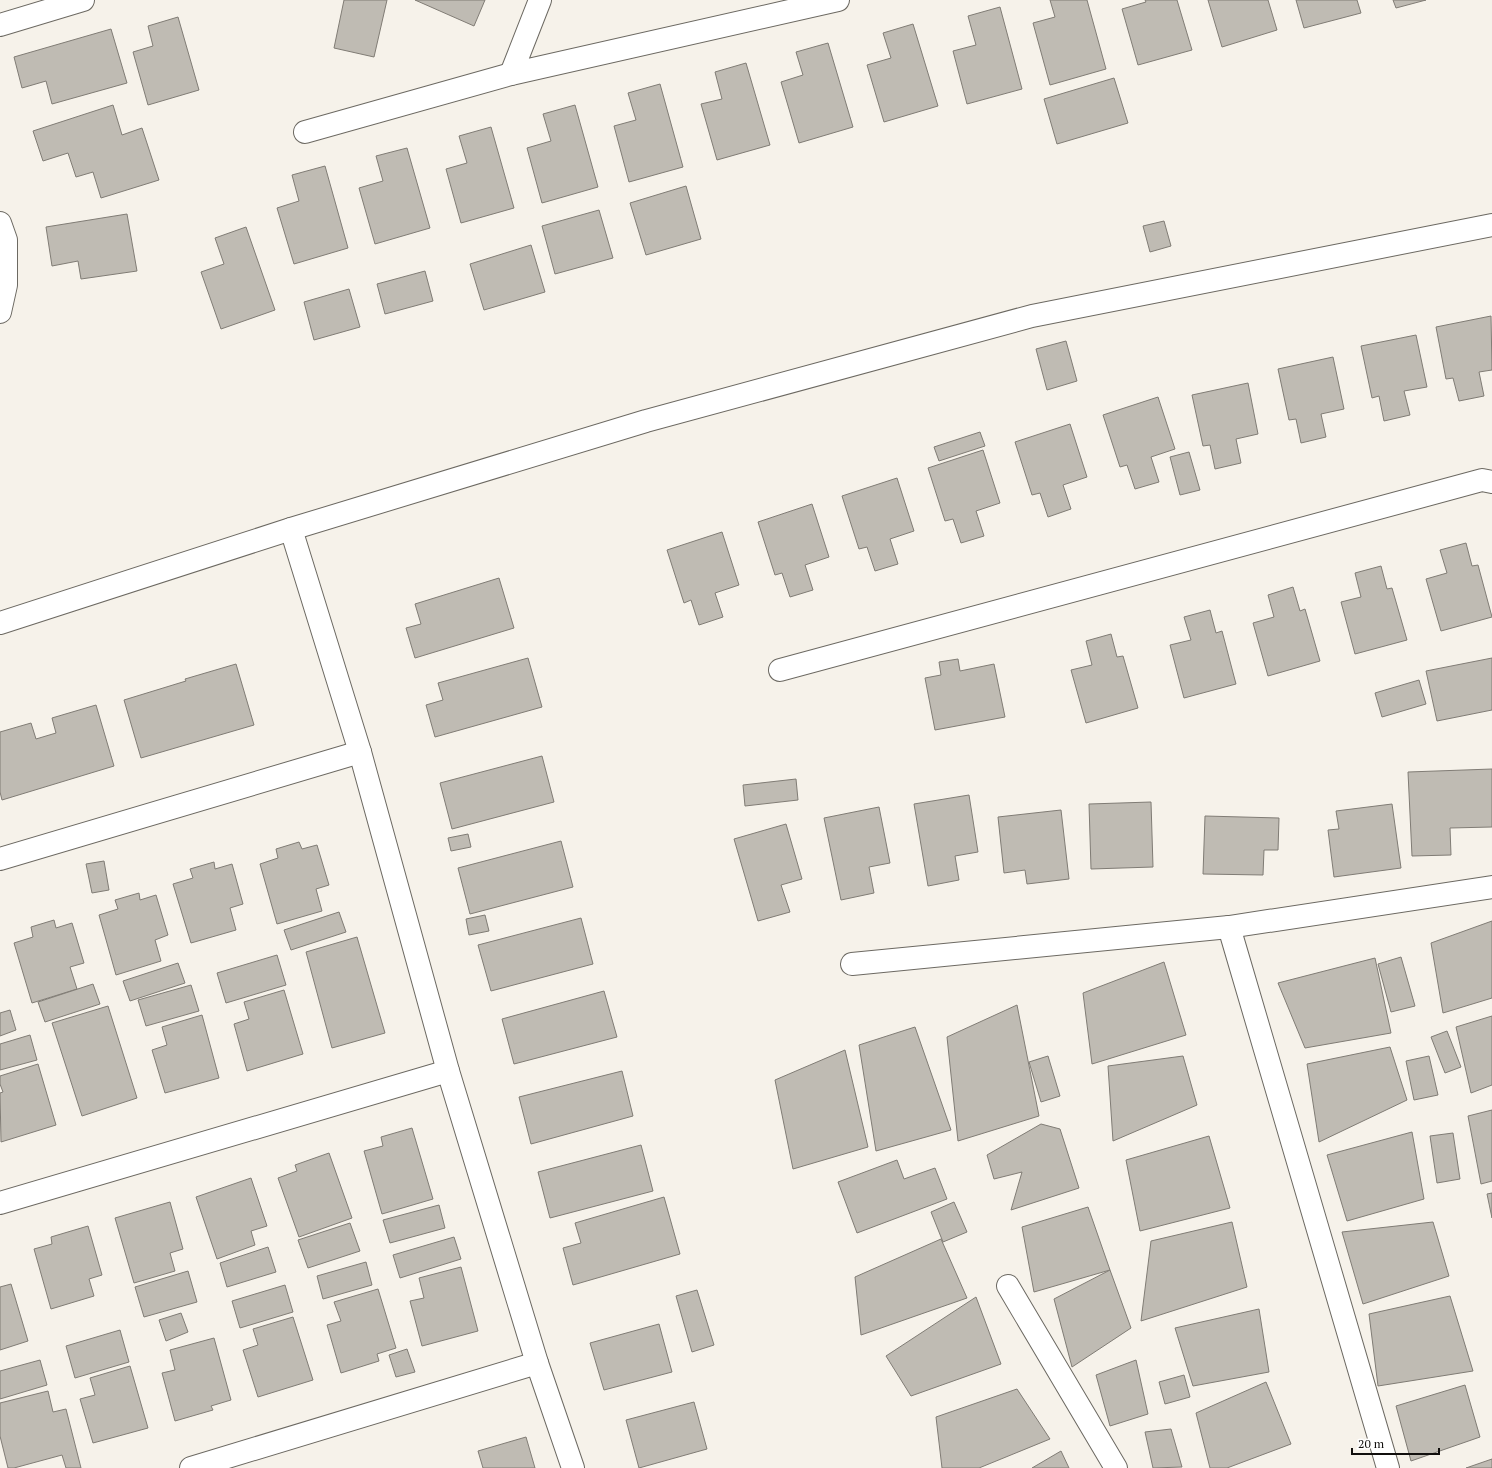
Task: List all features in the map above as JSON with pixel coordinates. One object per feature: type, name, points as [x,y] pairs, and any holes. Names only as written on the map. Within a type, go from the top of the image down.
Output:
[{"type":"street","points":[[0,25],[83,0]]},
{"type":"street","points":[[511,74],[540,0]]},
{"type":"street","points":[[305,132],[511,74],[838,0]]},
{"type":"street","points":[[0,223],[6,240],[6,285],[0,312]]},
{"type":"street","points":[[0,623],[291,529],[646,421],[1032,316],[1492,225]]},
{"type":"street","points":[[780,670],[1474,482],[1482,480],[1492,482]]},
{"type":"street","points":[[291,529],[360,752],[448,1071],[537,1363],[573,1468]]},
{"type":"street","points":[[0,859],[360,752]]},
{"type":"street","points":[[852,964],[1229,927],[1492,887]]},
{"type":"street","points":[[1229,927],[1388,1468]]},
{"type":"street","points":[[0,1203],[448,1071]]},
{"type":"street","points":[[1008,1286],[1116,1468]]},
{"type":"street","points":[[191,1468],[537,1363]]},
{"type":"building","points":[[344,0],[387,0],[374,57],[334,48]]},
{"type":"building","points":[[415,0],[485,0],[474,26]]},
{"type":"building","points":[[1050,0],[1087,0],[1106,69],[1050,85],[1033,23],[1055,17]]},
{"type":"building","points":[[1145,0],[1177,0],[1192,50],[1138,65],[1122,9],[1146,2]]},
{"type":"building","points":[[1208,0],[1268,0],[1277,30],[1222,47]]},
{"type":"building","points":[[1296,0],[1357,0],[1361,13],[1304,28]]},
{"type":"building","points":[[1393,0],[1426,0],[1396,8]]},
{"type":"building","points":[[1000,7],[1022,89],[967,104],[953,51],[976,45],[968,16]]},
{"type":"building","points":[[178,17],[199,90],[148,105],[133,52],[153,46],[148,26]]},
{"type":"building","points":[[913,24],[938,106],[884,122],[867,65],[891,58],[883,33]]},
{"type":"building","points":[[111,29],[127,83],[52,104],[46,81],[22,88],[14,57]]},
{"type":"building","points":[[828,43],[853,127],[799,143],[781,82],[803,75],[796,52]]},
{"type":"building","points":[[746,63],[770,145],[717,160],[701,104],[722,99],[715,72]]},
{"type":"building","points":[[1114,78],[1128,123],[1057,144],[1044,99]]},
{"type":"building","points":[[660,84],[683,167],[629,182],[614,126],[636,120],[628,93]]},
{"type":"building","points":[[113,105],[122,135],[142,128],[159,180],[101,198],[93,172],[76,177],[68,153],[43,161],[33,131]]},
{"type":"building","points":[[575,105],[598,187],[542,203],[527,148],[551,141],[543,114]]},
{"type":"building","points":[[491,127],[514,208],[461,223],[446,169],[467,163],[459,136]]},
{"type":"building","points":[[407,148],[430,228],[375,244],[359,188],[383,181],[376,156]]},
{"type":"building","points":[[325,166],[348,248],[294,264],[277,208],[299,201],[292,175]]},
{"type":"building","points":[[686,186],[701,239],[646,255],[630,203]]},
{"type":"building","points":[[599,210],[613,258],[555,274],[542,226]]},
{"type":"building","points":[[127,214],[137,271],[81,279],[78,261],[52,266],[46,227]]},
{"type":"building","points":[[1164,221],[1171,246],[1150,252],[1143,226]]},
{"type":"building","points":[[246,227],[275,310],[221,329],[201,272],[224,264],[215,238]]},
{"type":"building","points":[[531,245],[545,292],[484,310],[470,264]]},
{"type":"building","points":[[425,271],[433,301],[385,314],[377,284]]},
{"type":"building","points":[[349,289],[360,327],[314,340],[304,302]]},
{"type":"building","points":[[1491,316],[1492,370],[1479,372],[1484,396],[1459,401],[1453,378],[1446,379],[1436,327]]},
{"type":"building","points":[[1416,335],[1427,387],[1404,391],[1410,415],[1384,421],[1379,396],[1372,398],[1361,346]]},
{"type":"building","points":[[1066,341],[1077,381],[1047,390],[1036,349]]},
{"type":"building","points":[[1333,357],[1344,409],[1321,414],[1326,437],[1301,443],[1296,419],[1289,420],[1278,369]]},
{"type":"building","points":[[1248,383],[1258,434],[1236,439],[1241,463],[1215,469],[1210,445],[1203,446],[1192,395]]},
{"type":"building","points":[[1158,397],[1175,449],[1151,457],[1159,482],[1135,489],[1127,465],[1120,467],[1103,415]]},
{"type":"building","points":[[1070,424],[1087,477],[1063,485],[1071,509],[1048,517],[1040,493],[1032,495],[1015,442]]},
{"type":"building","points":[[980,432],[985,446],[939,461],[934,447]]},
{"type":"building","points":[[983,450],[1000,503],[976,511],[984,536],[961,543],[953,519],[945,521],[928,468]]},
{"type":"building","points":[[1189,452],[1200,490],[1180,495],[1170,457]]},
{"type":"building","points":[[897,478],[914,531],[890,539],[898,564],[875,571],[867,547],[859,549],[842,496]]},
{"type":"building","points":[[812,504],[829,557],[805,565],[813,590],[790,597],[782,573],[775,575],[758,522]]},
{"type":"building","points":[[722,532],[739,585],[715,593],[723,617],[699,625],[691,600],[684,603],[667,550]]},
{"type":"building","points":[[1466,543],[1472,566],[1478,565],[1492,617],[1441,631],[1426,579],[1447,573],[1440,550]]},
{"type":"building","points":[[1381,566],[1387,589],[1392,588],[1407,640],[1355,654],[1341,602],[1361,597],[1355,573]]},
{"type":"building","points":[[499,578],[514,628],[415,658],[406,628],[421,624],[415,604]]},
{"type":"building","points":[[1293,587],[1300,611],[1305,609],[1320,661],[1268,676],[1253,623],[1274,617],[1268,595]]},
{"type":"building","points":[[1210,610],[1216,633],[1222,631],[1236,684],[1184,698],[1170,645],[1191,640],[1184,617]]},
{"type":"building","points":[[1111,634],[1117,657],[1123,656],[1138,708],[1086,723],[1071,670],[1092,665],[1086,641]]},
{"type":"building","points":[[528,658],[542,707],[435,737],[426,705],[443,700],[438,683]]},
{"type":"building","points":[[1492,658],[1492,710],[1437,721],[1426,671]]},
{"type":"building","points":[[958,659],[960,671],[994,664],[1005,717],[935,730],[925,678],[941,675],[939,662]]},
{"type":"building","points":[[236,664],[254,725],[141,758],[124,700],[186,681],[185,679]]},
{"type":"building","points":[[1419,680],[1426,704],[1382,717],[1375,693]]},
{"type":"building","points":[[96,705],[114,766],[2,800],[0,792],[0,732],[31,723],[36,739],[56,733],[52,718]]},
{"type":"building","points":[[542,756],[554,802],[452,829],[440,783]]},
{"type":"building","points":[[1492,769],[1492,827],[1450,828],[1451,855],[1412,856],[1408,772]]},
{"type":"building","points":[[796,779],[798,800],[745,806],[743,785]]},
{"type":"building","points":[[969,795],[978,852],[955,856],[959,880],[928,886],[914,804]]},
{"type":"building","points":[[1151,802],[1153,867],[1091,869],[1089,804]]},
{"type":"building","points":[[1392,804],[1401,868],[1334,877],[1328,830],[1339,829],[1336,811]]},
{"type":"building","points":[[879,807],[890,863],[869,867],[874,893],[841,900],[824,818]]},
{"type":"building","points":[[1061,810],[1069,879],[1027,884],[1025,870],[1004,873],[998,817]]},
{"type":"building","points":[[1205,816],[1279,818],[1278,850],[1264,850],[1263,875],[1203,874]]},
{"type":"building","points":[[786,824],[802,879],[781,885],[790,912],[758,921],[734,839]]},
{"type":"building","points":[[468,834],[471,847],[451,851],[448,838]]},
{"type":"building","points":[[561,841],[573,887],[470,914],[458,868]]},
{"type":"building","points":[[299,842],[302,849],[317,845],[329,885],[316,889],[322,911],[277,924],[260,864],[278,858],[276,849]]},
{"type":"building","points":[[104,861],[109,890],[92,893],[86,864]]},
{"type":"building","points":[[214,862],[215,869],[232,864],[243,904],[230,908],[236,930],[191,943],[173,884],[193,878],[190,869]]},
{"type":"building","points":[[139,893],[140,900],[156,895],[168,935],[155,940],[161,961],[116,975],[99,915],[118,909],[115,900]]},
{"type":"building","points":[[339,912],[346,932],[291,950],[284,930]]},
{"type":"building","points":[[485,915],[489,931],[469,935],[466,919]]},
{"type":"building","points":[[581,918],[593,964],[491,991],[478,945]]},
{"type":"building","points":[[54,920],[56,928],[72,923],[84,963],[70,967],[77,989],[32,1003],[14,943],[33,937],[31,927]]},
{"type":"building","points":[[1492,921],[1492,998],[1443,1013],[1431,943]]},
{"type":"building","points":[[357,937],[385,1033],[332,1048],[306,952]]},
{"type":"building","points":[[277,955],[286,985],[226,1003],[217,973]]},
{"type":"building","points":[[1401,957],[1415,1006],[1391,1012],[1378,964]]},
{"type":"building","points":[[1375,958],[1391,1033],[1305,1048],[1278,983]]},
{"type":"building","points":[[1164,962],[1186,1035],[1092,1064],[1083,993]]},
{"type":"building","points":[[178,963],[185,983],[130,1001],[123,981]]},
{"type":"building","points":[[93,984],[100,1004],[45,1022],[38,1002]]},
{"type":"building","points":[[191,985],[199,1011],[146,1026],[138,1000]]},
{"type":"building","points":[[284,990],[303,1054],[247,1071],[234,1024],[249,1019],[244,1002]]},
{"type":"building","points":[[604,991],[617,1037],[514,1064],[502,1019]]},
{"type":"building","points":[[1017,1005],[1039,1116],[958,1141],[947,1037]]},
{"type":"building","points":[[108,1006],[137,1098],[82,1116],[52,1023]]},
{"type":"building","points":[[10,1010],[16,1030],[0,1036],[0,1013]]},
{"type":"building","points":[[202,1015],[219,1078],[165,1093],[152,1050],[167,1045],[162,1027]]},
{"type":"building","points":[[1492,1016],[1492,1085],[1471,1093],[1456,1027]]},
{"type":"building","points":[[915,1027],[951,1130],[876,1151],[859,1045]]},
{"type":"building","points":[[1447,1031],[1461,1067],[1445,1073],[1431,1037]]},
{"type":"building","points":[[30,1035],[37,1060],[0,1070],[0,1044]]},
{"type":"building","points":[[1390,1047],[1407,1100],[1319,1142],[1307,1064]]},
{"type":"building","points":[[845,1050],[868,1147],[793,1169],[775,1080]]},
{"type":"building","points":[[1048,1056],[1060,1096],[1041,1102],[1029,1062]]},
{"type":"building","points":[[1183,1056],[1197,1105],[1113,1141],[1108,1066]]},
{"type":"building","points":[[1429,1056],[1438,1095],[1414,1100],[1406,1061]]},
{"type":"building","points":[[38,1064],[56,1125],[1,1142],[0,1093],[3,1092],[0,1084],[0,1076]]},
{"type":"building","points":[[622,1071],[633,1116],[531,1144],[519,1097]]},
{"type":"building","points":[[1492,1110],[1492,1181],[1481,1184],[1468,1116]]},
{"type":"building","points":[[1041,1124],[1060,1129],[1079,1188],[1011,1210],[1022,1172],[994,1179],[987,1155]]},
{"type":"building","points":[[412,1128],[433,1199],[382,1214],[364,1151],[383,1146],[381,1137]]},
{"type":"building","points":[[1412,1132],[1424,1199],[1347,1221],[1327,1155]]},
{"type":"building","points":[[1453,1133],[1460,1179],[1437,1183],[1430,1136]]},
{"type":"building","points":[[1209,1136],[1230,1208],[1140,1231],[1126,1160]]},
{"type":"building","points":[[641,1145],[653,1191],[550,1218],[538,1172]]},
{"type":"building","points":[[329,1153],[352,1218],[299,1237],[278,1178],[297,1171],[295,1165]]},
{"type":"building","points":[[897,1160],[904,1179],[935,1168],[947,1199],[857,1233],[838,1182]]},
{"type":"building","points":[[251,1178],[267,1226],[251,1231],[255,1245],[217,1259],[196,1197]]},
{"type":"building","points":[[1492,1193],[1492,1218],[1487,1194]]},
{"type":"building","points":[[664,1197],[680,1254],[573,1285],[563,1248],[581,1243],[575,1223]]},
{"type":"building","points":[[170,1202],[183,1249],[170,1253],[175,1271],[134,1283],[115,1218]]},
{"type":"building","points":[[954,1202],[967,1232],[943,1242],[931,1212]]},
{"type":"building","points":[[439,1205],[445,1228],[390,1243],[383,1220]]},
{"type":"building","points":[[1088,1207],[1110,1270],[1034,1292],[1022,1227]]},
{"type":"building","points":[[1232,1222],[1247,1287],[1141,1321],[1151,1241]]},
{"type":"building","points":[[1433,1222],[1449,1276],[1363,1304],[1342,1232]]},
{"type":"building","points":[[350,1223],[360,1251],[308,1268],[298,1240]]},
{"type":"building","points":[[88,1226],[102,1275],[89,1279],[94,1296],[51,1309],[34,1249],[52,1244],[51,1237]]},
{"type":"building","points":[[454,1237],[461,1259],[400,1278],[393,1255]]},
{"type":"building","points":[[941,1239],[967,1298],[861,1335],[855,1277]]},
{"type":"building","points":[[268,1247],[276,1272],[227,1287],[220,1263]]},
{"type":"building","points":[[366,1262],[372,1285],[323,1299],[317,1276]]},
{"type":"building","points":[[461,1267],[478,1331],[422,1346],[410,1301],[424,1298],[419,1278]]},
{"type":"building","points":[[1110,1270],[1131,1328],[1072,1367],[1054,1299]]},
{"type":"building","points":[[188,1271],[197,1302],[144,1317],[135,1287]]},
{"type":"building","points":[[11,1284],[28,1341],[0,1350],[0,1287]]},
{"type":"building","points":[[285,1285],[293,1312],[240,1328],[232,1301]]},
{"type":"building","points":[[378,1289],[396,1348],[377,1354],[379,1361],[341,1373],[327,1325],[341,1321],[334,1302]]},
{"type":"building","points":[[697,1290],[714,1345],[692,1352],[676,1296]]},
{"type":"building","points":[[1450,1296],[1473,1371],[1378,1386],[1369,1314]]},
{"type":"building","points":[[976,1297],[1001,1364],[911,1396],[886,1356]]},
{"type":"building","points":[[1259,1309],[1269,1372],[1193,1386],[1175,1328]]},
{"type":"building","points":[[181,1313],[188,1332],[166,1341],[159,1320]]},
{"type":"building","points":[[293,1317],[313,1380],[258,1397],[243,1350],[258,1345],[253,1329]]},
{"type":"building","points":[[659,1324],[672,1372],[604,1390],[590,1343]]},
{"type":"building","points":[[120,1330],[129,1362],[75,1378],[66,1346]]},
{"type":"building","points":[[214,1338],[231,1400],[211,1406],[213,1410],[175,1421],[162,1373],[175,1370],[170,1350]]},
{"type":"building","points":[[407,1349],[415,1372],[396,1377],[389,1355]]},
{"type":"building","points":[[40,1360],[47,1385],[0,1399],[0,1371]]},
{"type":"building","points":[[1136,1360],[1148,1414],[1110,1426],[1096,1375]]},
{"type":"building","points":[[130,1366],[148,1428],[93,1443],[80,1399],[95,1395],[90,1378]]},
{"type":"building","points":[[1184,1375],[1190,1397],[1165,1404],[1159,1382]]},
{"type":"building","points":[[1266,1382],[1291,1444],[1227,1468],[1210,1468],[1196,1413]]},
{"type":"building","points":[[1465,1385],[1480,1437],[1411,1461],[1396,1406]]},
{"type":"building","points":[[1017,1389],[1050,1439],[979,1468],[942,1468],[936,1417]]},
{"type":"building","points":[[48,1391],[53,1412],[66,1409],[81,1468],[66,1468],[62,1455],[14,1468],[8,1468],[0,1436],[0,1403]]},
{"type":"building","points":[[694,1402],[707,1449],[639,1468],[626,1420]]},
{"type":"building","points":[[1171,1429],[1182,1467],[1153,1468],[1145,1432]]},
{"type":"building","points":[[526,1437],[535,1468],[483,1468],[478,1451]]},
{"type":"building","points":[[1061,1451],[1069,1468],[1032,1468]]},
{"type":"building","points":[[1492,1459],[1492,1468],[1466,1468]]}]
